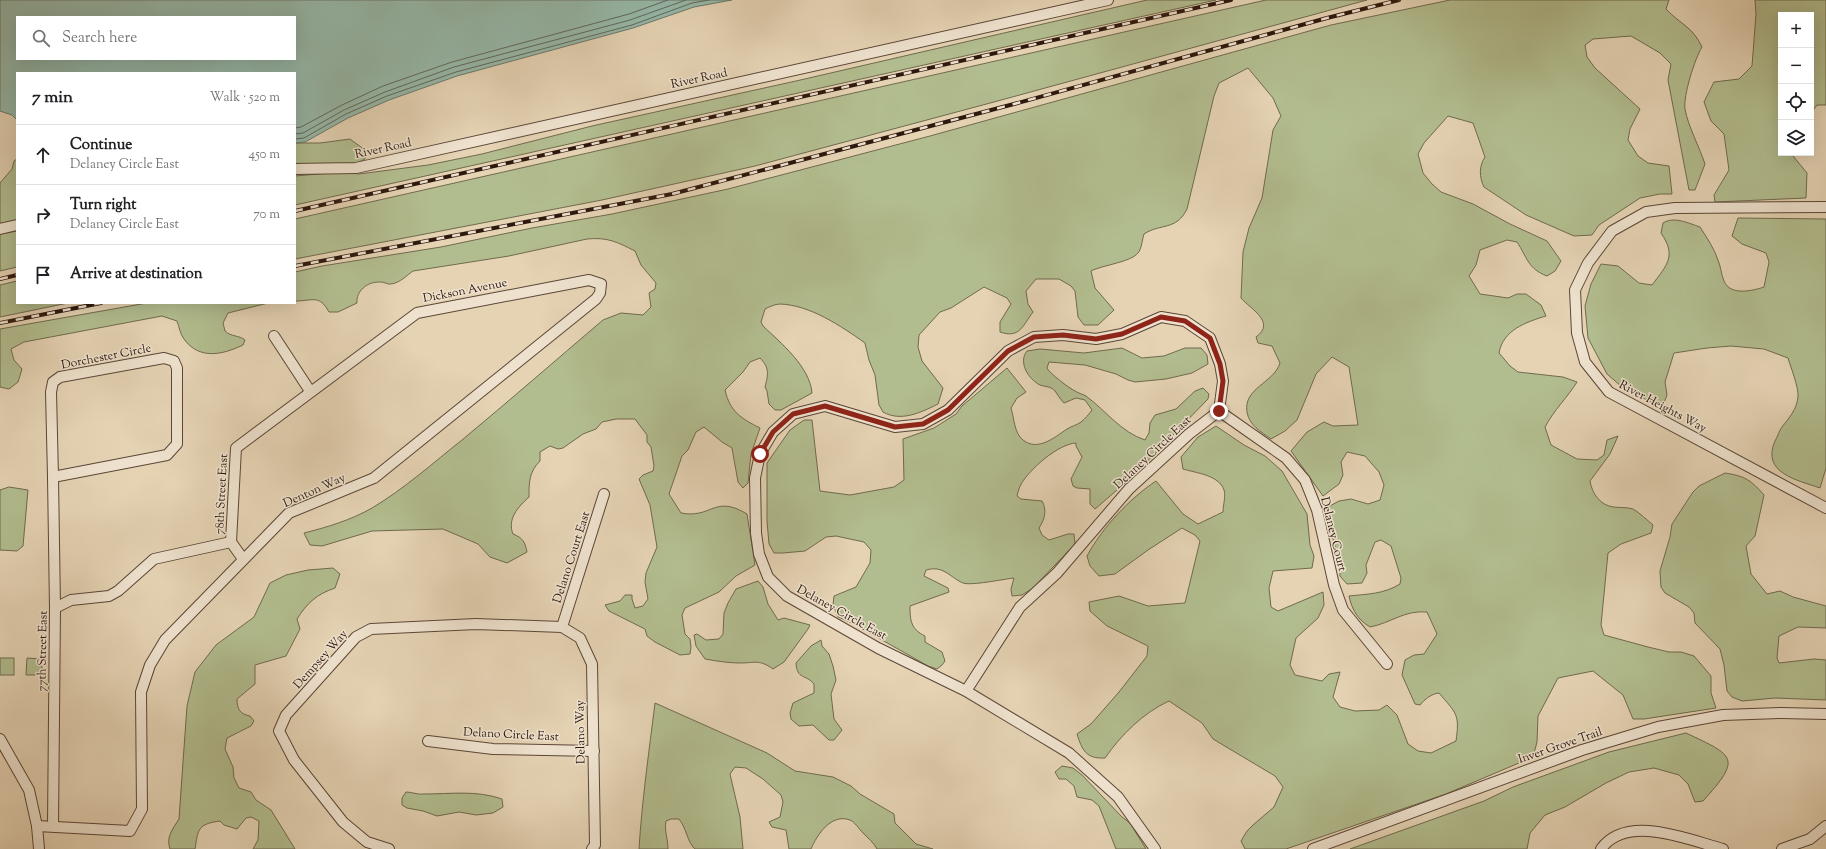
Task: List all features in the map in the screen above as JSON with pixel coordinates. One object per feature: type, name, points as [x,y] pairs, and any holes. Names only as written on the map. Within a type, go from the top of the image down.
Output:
[{"type":"street","name":"River Road","points":[[296,169],[356,168],[1108,0]]},
{"type":"street","name":"River Heights Way","points":[[1826,208],[1675,208],[1646,212],[1612,231],[1588,263],[1575,290],[1577,333],[1585,362],[1609,392],[1826,508]]},
{"type":"street","points":[[0,229],[16,225]]},
{"type":"street","name":"Dickson Avenue","points":[[310,391],[417,313],[589,280],[601,284]]},
{"type":"street","name":"Denton Way","points":[[53,826],[130,831],[142,809],[141,692],[150,665],[165,640],[289,513],[374,478],[596,299],[600,293],[601,284]]},
{"type":"street","name":"Delaney Circle East","points":[[966,691],[1020,606],[1057,573],[1129,489],[1190,434],[1219,411],[1223,381],[1220,364],[1210,338],[1185,321],[1161,317],[1122,334],[1096,339],[1063,335],[1034,337],[1008,351],[948,410],[923,424],[895,427],[825,406],[793,414],[773,432],[760,454],[755,478],[756,533],[759,554],[768,577],[787,596],[878,648],[966,691],[1069,753],[1118,797],[1155,849]]},
{"type":"street","points":[[274,336],[310,391]]},
{"type":"street","name":"Dorchester Circle","points":[[164,358],[174,361],[177,368],[177,444],[174,450],[167,455],[53,477],[51,392],[53,382],[60,377],[164,358]]},
{"type":"street","name":"78th Street East","points":[[243,559],[231,542],[236,448],[310,391]]},
{"type":"street","name":"Delaney Court","points":[[1219,411],[1286,458],[1305,480],[1317,510],[1334,585],[1343,610],[1388,664]]},
{"type":"street","name":"77th Street East","points":[[53,477],[55,608],[53,826]]},
{"type":"street","name":"Delano Court East","points":[[562,627],[604,494]]},
{"type":"street","points":[[55,608],[71,600],[109,596],[118,591],[154,559],[231,542]]},
{"type":"street","name":"Dempsey Way","points":[[389,849],[367,842],[343,822],[294,760],[279,731],[286,716],[356,637],[371,629],[476,624],[562,627]]},
{"type":"street","name":"Delano Way","points":[[562,627],[580,638],[592,664],[595,845],[592,849]]},
{"type":"street","name":"Inver Grove Trail","points":[[1313,849],[1582,750],[1658,727],[1723,715],[1781,713],[1826,714]]},
{"type":"street","points":[[0,739],[29,790],[37,826],[39,849]]},
{"type":"street","name":"Delano Circle East","points":[[428,741],[493,749],[594,751]]},
{"type":"street","points":[[37,826],[53,826]]},
{"type":"street","points":[[1782,849],[1810,839],[1826,826]]},
{"type":"street","points":[[1601,849],[1604,845],[1621,834],[1640,830],[1660,832],[1723,849]]},
{"type":"shaded area","points":[[1147,0],[1216,0],[296,205],[296,176],[341,172],[359,174],[428,165],[482,154],[592,126],[796,81]]},
{"type":"shaded area","points":[[1266,0],[1367,0],[755,166],[602,200],[296,259],[296,219]]},
{"type":"shaded area","points":[[1450,0],[1669,0],[1666,9],[1695,35],[1702,47],[1690,77],[1685,109],[1705,164],[1695,190],[1689,190],[1668,80],[1671,64],[1660,53],[1631,36],[1593,39],[1585,45],[1587,57],[1595,68],[1640,109],[1630,129],[1628,140],[1638,156],[1648,163],[1669,166],[1672,194],[1660,194],[1640,198],[1599,225],[1592,235],[1574,236],[1526,215],[1484,187],[1480,172],[1485,157],[1473,123],[1448,116],[1424,143],[1418,154],[1423,173],[1441,192],[1473,204],[1510,224],[1547,241],[1561,261],[1555,271],[1547,276],[1532,266],[1517,242],[1507,240],[1480,250],[1476,265],[1469,276],[1480,294],[1508,298],[1517,294],[1526,294],[1541,305],[1546,316],[1516,328],[1505,338],[1499,353],[1510,366],[1518,372],[1563,377],[1577,382],[1552,415],[1545,427],[1551,445],[1577,459],[1597,460],[1604,455],[1607,440],[1618,436],[1610,454],[1590,481],[1591,486],[1595,495],[1601,502],[1609,506],[1633,509],[1653,525],[1651,533],[1621,544],[1608,553],[1601,625],[1604,635],[1669,652],[1681,652],[1694,656],[1711,676],[1711,693],[1716,708],[1644,719],[1633,719],[1623,695],[1593,671],[1558,678],[1538,716],[1537,742],[1533,757],[1446,794],[1286,849],[1245,849],[1241,841],[1247,831],[1274,807],[1283,787],[1275,776],[1213,739],[1202,723],[1169,701],[1150,712],[1133,725],[1105,758],[1093,757],[1083,749],[1077,734],[1091,724],[1119,692],[1147,656],[1148,646],[1107,626],[1090,611],[1089,602],[1119,596],[1148,606],[1185,603],[1200,541],[1195,535],[1182,528],[1115,574],[1099,576],[1090,566],[1087,556],[1100,535],[1126,505],[1156,481],[1183,514],[1198,524],[1223,512],[1225,492],[1221,485],[1206,475],[1183,469],[1181,457],[1198,437],[1216,426],[1244,445],[1265,456],[1282,471],[1307,514],[1310,545],[1314,556],[1312,568],[1273,571],[1269,588],[1271,607],[1278,611],[1323,592],[1324,605],[1318,618],[1296,638],[1290,665],[1295,675],[1322,681],[1329,674],[1340,672],[1333,697],[1340,707],[1355,711],[1379,710],[1387,705],[1397,715],[1408,744],[1418,751],[1431,753],[1456,741],[1457,719],[1449,705],[1439,693],[1428,697],[1420,705],[1415,704],[1402,675],[1405,660],[1414,655],[1424,654],[1437,634],[1427,612],[1411,613],[1370,627],[1359,618],[1350,601],[1349,596],[1382,592],[1400,584],[1401,578],[1391,546],[1381,540],[1375,542],[1366,565],[1367,573],[1362,583],[1347,584],[1340,576],[1339,561],[1329,524],[1328,507],[1339,501],[1351,499],[1368,504],[1380,500],[1384,485],[1379,472],[1365,456],[1347,452],[1341,462],[1343,475],[1339,484],[1323,496],[1291,451],[1307,432],[1324,422],[1333,426],[1358,425],[1349,367],[1332,357],[1316,374],[1297,420],[1285,431],[1271,439],[1256,428],[1248,417],[1247,404],[1250,397],[1254,391],[1272,376],[1280,363],[1272,346],[1258,343],[1256,337],[1262,331],[1264,326],[1263,321],[1241,298],[1243,252],[1249,228],[1262,198],[1273,130],[1281,116],[1273,98],[1248,68],[1219,83],[1214,96],[1187,209],[1183,216],[1173,224],[1144,234],[1138,253],[1129,259],[1091,271],[1095,288],[1114,310],[1098,325],[1084,325],[1078,317],[1075,291],[1071,286],[1059,279],[1036,279],[1026,291],[1028,304],[1033,312],[1017,332],[1007,334],[1000,332],[1000,322],[1011,304],[1007,298],[984,287],[951,308],[940,312],[919,335],[918,347],[922,361],[943,388],[938,404],[917,413],[897,416],[883,412],[879,405],[875,375],[869,360],[865,343],[835,323],[803,308],[780,304],[765,309],[761,322],[763,326],[794,356],[806,374],[812,393],[781,410],[775,410],[769,404],[765,387],[767,368],[760,358],[750,362],[743,372],[725,390],[730,404],[738,414],[742,418],[760,428],[751,454],[748,483],[743,488],[738,482],[732,448],[704,427],[696,432],[688,450],[682,456],[669,494],[681,513],[700,513],[720,506],[727,506],[736,508],[747,514],[755,565],[736,576],[719,592],[685,608],[682,615],[685,634],[690,639],[690,654],[680,655],[655,642],[647,636],[645,629],[609,611],[605,605],[620,601],[625,595],[632,595],[635,608],[643,606],[648,599],[645,582],[646,573],[657,547],[650,505],[639,479],[643,475],[653,471],[654,466],[651,447],[647,442],[647,435],[635,419],[616,419],[602,422],[596,429],[583,434],[563,448],[558,449],[550,446],[540,452],[540,461],[536,465],[530,478],[529,497],[518,509],[511,523],[513,534],[523,541],[527,552],[507,563],[490,557],[478,544],[443,529],[372,531],[322,546],[310,545],[304,533],[348,520],[372,508],[395,493],[462,440],[603,320],[621,313],[643,315],[651,307],[649,293],[655,289],[656,283],[641,265],[635,251],[617,243],[601,239],[587,239],[509,256],[413,271],[400,281],[394,283],[390,284],[375,282],[367,285],[360,291],[357,303],[338,312],[329,312],[319,301],[296,301],[296,272],[322,266],[441,247],[532,228],[612,214],[728,189],[930,136],[1331,25]]},
{"type":"shaded area","points":[[1755,0],[1826,0],[1826,105],[1817,105],[1814,109],[1814,12],[1778,12],[1778,156],[1793,156],[1807,173],[1806,198],[1715,202],[1714,195],[1729,170],[1724,134],[1711,121],[1704,102],[1714,82],[1739,79],[1752,66],[1756,14]]},
{"type":"shaded area","points":[[350,139],[365,150],[365,159],[355,164],[296,165],[296,143],[320,143]]},
{"type":"shaded area","points":[[16,160],[16,220],[0,225],[0,183],[12,169],[14,161]]},
{"type":"shaded area","points":[[1738,218],[1826,219],[1826,468],[1820,488],[1801,482],[1784,474],[1777,468],[1773,461],[1772,452],[1775,441],[1781,429],[1790,417],[1798,397],[1796,383],[1788,358],[1764,349],[1731,346],[1674,353],[1665,382],[1667,395],[1662,408],[1622,387],[1607,374],[1588,338],[1585,306],[1591,284],[1601,264],[1618,266],[1639,283],[1652,285],[1666,266],[1668,260],[1668,248],[1661,233],[1663,223],[1667,221],[1676,220],[1700,227],[1714,251],[1724,281],[1731,289],[1736,291],[1748,291],[1764,287],[1769,262],[1766,253],[1742,244],[1732,236]]},
{"type":"shaded area","points":[[16,231],[16,267],[0,271],[0,234]]},
{"type":"shaded area","points":[[16,281],[16,304],[63,304],[0,317],[0,285]]},
{"type":"shaded area","points":[[141,304],[264,304],[228,313],[223,323],[225,331],[245,340],[243,345],[219,353],[204,353],[190,346],[183,337],[177,321],[162,316],[24,342],[11,349],[14,360],[22,369],[18,382],[9,389],[0,387],[0,329]]},
{"type":"shaded area","points":[[1122,348],[1142,358],[1164,356],[1185,348],[1201,348],[1207,355],[1208,364],[1192,373],[1166,379],[1135,382],[1116,374],[1085,365],[1049,362],[1047,368],[1055,377],[1068,387],[1086,396],[1121,427],[1145,440],[1149,433],[1150,423],[1155,415],[1176,409],[1195,391],[1203,388],[1209,394],[1208,399],[1131,478],[1095,509],[1090,504],[1090,489],[1077,488],[1073,486],[1071,479],[1082,457],[1076,443],[1069,444],[1053,452],[1031,471],[1021,484],[1017,496],[1021,499],[1042,501],[1045,514],[1039,528],[1042,535],[1049,540],[1068,534],[1074,534],[1075,544],[1033,588],[1022,595],[1012,596],[1011,589],[1014,578],[967,584],[958,581],[942,570],[926,570],[924,576],[948,588],[949,592],[910,606],[910,616],[914,627],[925,636],[925,642],[942,652],[945,661],[937,669],[928,666],[852,623],[838,617],[833,605],[834,596],[856,587],[870,563],[871,550],[864,542],[836,536],[826,537],[805,551],[774,553],[769,544],[767,521],[767,463],[790,430],[804,420],[812,420],[820,491],[850,495],[894,487],[904,480],[903,439],[934,428],[956,414],[962,406],[1007,368],[1026,392],[1017,398],[1011,408],[1016,429],[1023,440],[1035,444],[1046,442],[1085,418],[1092,410],[1085,400],[1076,398],[1064,403],[1053,389],[1040,385],[1028,375],[1024,365],[1024,355],[1027,351],[1040,349],[1084,353]]},
{"type":"shaded area","points":[[1725,473],[1743,477],[1764,495],[1755,536],[1746,546],[1751,574],[1767,594],[1780,591],[1793,597],[1826,606],[1826,628],[1798,627],[1779,636],[1777,658],[1779,663],[1814,659],[1826,660],[1826,700],[1775,698],[1742,701],[1732,697],[1727,691],[1724,665],[1720,649],[1695,623],[1694,613],[1689,607],[1665,593],[1661,587],[1660,571],[1670,537],[1672,524],[1693,492],[1699,486]]},
{"type":"shaded area","points":[[9,487],[28,490],[23,546],[17,551],[0,550],[0,490]]},
{"type":"shaded area","points":[[333,568],[340,574],[335,588],[318,596],[301,613],[297,619],[300,629],[286,656],[255,665],[255,684],[237,699],[241,712],[250,716],[254,721],[251,726],[227,738],[225,749],[233,767],[234,778],[239,788],[251,792],[256,800],[271,810],[295,849],[253,849],[258,840],[259,821],[251,817],[246,818],[237,829],[224,825],[220,821],[207,824],[198,832],[195,849],[170,849],[169,837],[179,819],[187,706],[195,672],[216,645],[254,617],[270,583],[286,575],[308,570]]},
{"type":"shaded area","points":[[758,581],[763,587],[768,604],[778,620],[784,618],[810,625],[808,629],[784,662],[773,669],[757,662],[731,663],[705,659],[696,646],[694,635],[697,634],[706,640],[719,639],[723,634],[724,613],[736,589]]},
{"type":"shaded area","points":[[821,640],[822,646],[829,654],[836,680],[831,694],[834,719],[842,730],[834,740],[829,740],[813,725],[799,726],[791,719],[790,713],[793,703],[814,693],[814,684],[798,672],[796,663],[811,646]]},
{"type":"shaded area","points":[[0,658],[14,658],[14,675],[0,675]]},
{"type":"shaded area","points":[[27,658],[42,659],[42,675],[26,675]]},
{"type":"shaded area","points":[[655,703],[767,753],[795,771],[833,777],[851,786],[860,794],[894,814],[895,823],[916,844],[933,849],[877,849],[854,822],[843,819],[831,822],[821,832],[811,849],[789,849],[786,830],[772,827],[769,822],[780,817],[783,802],[781,795],[763,779],[746,768],[735,767],[730,774],[740,817],[743,849],[695,849],[690,843],[684,827],[679,819],[671,819],[666,821],[668,849],[639,849]]},
{"type":"shaded area","points":[[1686,733],[1715,747],[1723,753],[1728,760],[1728,767],[1724,775],[1703,801],[1695,802],[1688,784],[1679,775],[1654,768],[1629,772],[1606,783],[1565,807],[1545,815],[1530,833],[1527,849],[1350,849],[1484,801],[1513,787],[1609,752]]},
{"type":"shaded area","points":[[1062,766],[1073,768],[1082,775],[1122,817],[1130,823],[1146,849],[1116,849],[1099,806],[1092,800],[1077,797],[1074,786],[1066,779],[1059,779],[1055,772]]},
{"type":"shaded area","points":[[406,792],[422,794],[482,794],[502,799],[503,807],[493,813],[476,815],[459,812],[437,816],[423,811],[407,808],[402,805],[402,798]]},
{"type":"water","points":[[0,0],[732,0],[694,7],[633,28],[457,76],[389,100],[348,118],[305,142],[296,143],[296,72],[16,72],[16,119],[12,115],[0,111]]},
{"type":"railway","points":[[296,211],[1231,0]]},
{"type":"railway","points":[[296,266],[672,194],[1014,104],[1327,18],[1399,0]]},
{"type":"railway","points":[[0,279],[16,275]]},
{"type":"railway","points":[[0,323],[96,304]]},
{"type":"route","points":[[760,454],[773,432],[793,414],[825,406],[895,427],[923,424],[948,410],[1008,351],[1034,337],[1063,335],[1096,339],[1122,334],[1161,317],[1185,321],[1210,338],[1220,364],[1223,381],[1219,411]]}]
